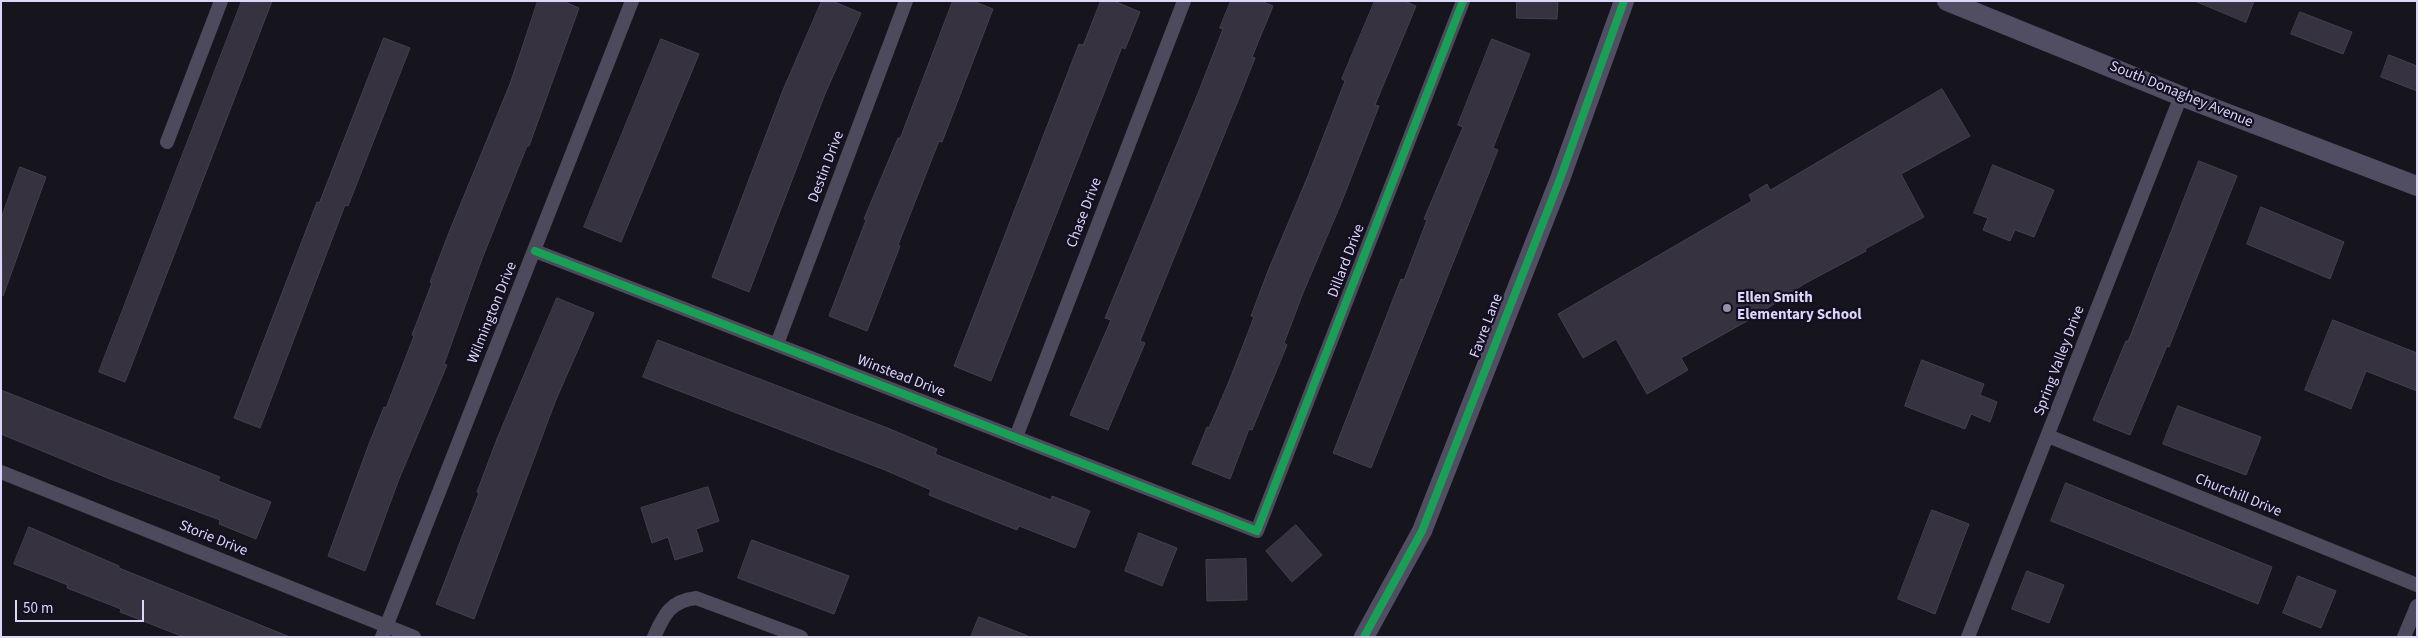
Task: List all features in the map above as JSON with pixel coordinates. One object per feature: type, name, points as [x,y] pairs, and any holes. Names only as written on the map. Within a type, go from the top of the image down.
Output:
[{"type":"street","points":[[167,142],[220,1]]},
{"type":"street","name":"Wilmington Drive","points":[[384,631],[632,1]]},
{"type":"street","name":"Destin Drive","points":[[777,344],[906,1]]},
{"type":"street","name":"Chase Drive","points":[[1016,437],[1184,1]]},
{"type":"street","name":"Dillard Drive","points":[[1257,531],[1463,1]]},
{"type":"street","name":"South Donaghey Avenue","points":[[1947,1],[2181,96],[2417,186]]},
{"type":"street","name":"Favre Lane","points":[[1364,637],[1422,531],[1560,178],[1624,7]]},
{"type":"street","name":"Spring Valley Drive","points":[[1968,637],[2181,96]]},
{"type":"street","name":"Winstead Drive","points":[[535,251],[1257,531]]},
{"type":"street","name":"Churchill Drive","points":[[2048,436],[2417,585]]},
{"type":"street","name":"Storie Drive","points":[[1,472],[384,631],[414,637]]},
{"type":"street","points":[[654,637],[666,611],[684,600],[696,598],[801,637]]},
{"type":"street","points":[[2404,637],[2417,606]]},
{"type":"building","points":[[242,1],[272,1],[125,382],[99,372]]},
{"type":"building","points":[[538,1],[563,1],[579,8],[529,146],[527,146],[482,259],[444,364],[447,365],[399,479],[365,571],[328,556],[369,444],[384,407],[386,408],[414,336],[412,335],[432,283],[430,282],[450,230],[510,84]]},
{"type":"building","points":[[822,1],[832,1],[861,13],[825,94],[749,292],[712,277],[783,90]]},
{"type":"building","points":[[953,1],[973,1],[993,9],[942,142],[939,141],[898,245],[900,246],[867,331],[829,316],[866,220],[864,219],[898,138],[900,138]]},
{"type":"building","points":[[1101,1],[1114,1],[1140,12],[1125,49],[1122,47],[991,381],[954,366],[1079,44],[1083,45]]},
{"type":"building","points":[[1231,1],[1261,1],[1273,6],[1252,57],[1255,58],[1240,96],[1140,341],[1145,343],[1108,430],[1070,415],[1111,320],[1105,318],[1199,91],[1223,29],[1220,28]]},
{"type":"building","points":[[1375,1],[1404,1],[1416,6],[1375,105],[1379,106],[1342,201],[1303,293],[1284,343],[1287,345],[1252,430],[1249,429],[1230,479],[1192,464],[1230,379],[1254,317],[1251,316],[1268,271],[1308,176],[1345,81],[1342,79]]},
{"type":"building","points":[[1517,1],[1558,1],[1557,19],[1517,18]]},
{"type":"building","points":[[2195,1],[2254,1],[2246,22]]},
{"type":"building","points":[[2300,12],[2352,32],[2343,54],[2291,34]]},
{"type":"building","points":[[384,38],[410,48],[348,206],[345,205],[260,428],[234,418],[317,202],[319,203]]},
{"type":"building","points":[[661,39],[699,54],[621,242],[584,227]]},
{"type":"building","points":[[1492,39],[1530,54],[1493,148],[1498,150],[1371,468],[1333,453],[1401,279],[1404,280],[1427,220],[1424,219],[1463,127],[1458,125]]},
{"type":"building","points":[[2389,55],[2417,66],[2417,91],[2381,77]]},
{"type":"building","points":[[1942,89],[1970,136],[1901,174],[1924,217],[1804,284],[1756,316],[1681,358],[1688,370],[1647,394],[1616,339],[1583,358],[1558,314],[1752,201],[1749,195],[1767,184],[1770,190]]},
{"type":"building","points":[[2199,161],[2237,176],[2169,347],[2167,346],[2130,435],[2093,420],[2126,341],[2128,341]]},
{"type":"building","points":[[1993,165],[2054,190],[2034,237],[2015,230],[2010,241],[1983,230],[1988,218],[1974,213]]},
{"type":"building","points":[[20,167],[46,177],[3,296],[1,219]]},
{"type":"building","points":[[2261,207],[2344,242],[2330,279],[2247,244]]},
{"type":"building","points":[[557,298],[594,313],[555,402],[474,619],[436,604],[479,493],[477,492],[497,439]]},
{"type":"building","points":[[2333,320],[2417,353],[2417,391],[2366,371],[2351,409],[2305,390]]},
{"type":"building","points":[[658,340],[890,429],[937,449],[935,454],[1051,500],[1052,496],[1090,511],[1075,548],[1019,526],[1017,530],[929,495],[931,490],[885,470],[643,377]]},
{"type":"building","points":[[1922,360],[1984,384],[1980,395],[1997,402],[1990,422],[1971,414],[1965,429],[1905,406]]},
{"type":"building","points":[[1,390],[220,477],[218,481],[271,502],[256,539],[219,524],[220,520],[110,479],[1,434]]},
{"type":"building","points":[[2178,406],[2261,437],[2246,475],[2163,444]]},
{"type":"building","points":[[2066,483],[2272,567],[2258,604],[2051,521]]},
{"type":"building","points":[[708,487],[719,521],[696,529],[703,551],[675,560],[668,537],[652,543],[641,508]]},
{"type":"building","points":[[1932,510],[1969,524],[1935,614],[1898,599]]},
{"type":"building","points":[[1296,525],[1322,555],[1292,582],[1266,551]]},
{"type":"building","points":[[29,527],[119,566],[119,568],[290,637],[184,637],[120,612],[121,609],[67,588],[68,585],[14,564]]},
{"type":"building","points":[[1139,533],[1177,548],[1162,586],[1125,571]]},
{"type":"building","points":[[752,540],[849,576],[834,614],[738,578]]},
{"type":"building","points":[[1246,559],[1247,600],[1207,601],[1206,560]]},
{"type":"building","points":[[2027,571],[2064,585],[2049,623],[2012,609]]},
{"type":"building","points":[[2298,576],[2336,591],[2321,628],[2283,613]]},
{"type":"building","points":[[979,617],[1028,636],[1028,637],[971,637]]},
{"type":"cycle path","points":[[535,251],[1257,531],[1463,1]]},
{"type":"cycle path","points":[[1364,637],[1422,531],[1560,179],[1624,1]]},
{"type":"place","name":"Ellen Smith Elementary School","points":[[1727,308]]}]
